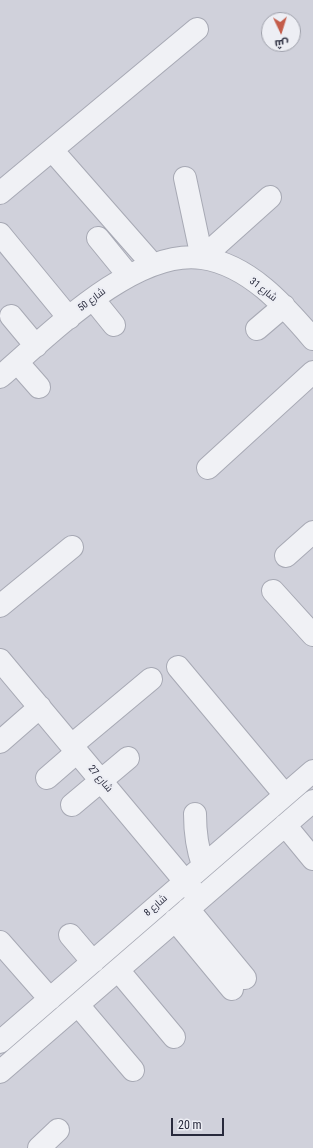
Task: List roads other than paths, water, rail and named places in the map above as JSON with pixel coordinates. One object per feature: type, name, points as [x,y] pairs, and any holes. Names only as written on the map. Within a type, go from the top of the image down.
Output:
[{"type":"street","points":[[0,193],[197,29]]},
{"type":"street","points":[[52,150],[153,265]]},
{"type":"street","points":[[185,178],[202,258],[270,197]]},
{"type":"street","points":[[0,234],[69,318]]},
{"type":"street","points":[[98,238],[129,276]]},
{"type":"street","name":"شارع 50","points":[[0,377],[92,299],[129,276],[153,265],[177,259],[202,258]]},
{"type":"street","name":"شارع 31","points":[[202,258],[224,264],[246,276],[284,306],[313,339]]},
{"type":"street","points":[[92,299],[114,325]]},
{"type":"street","points":[[257,329],[284,306]]},
{"type":"street","points":[[11,316],[36,346]]},
{"type":"street","points":[[17,362],[39,387]]},
{"type":"street","points":[[208,468],[313,372]]},
{"type":"street","points":[[286,556],[313,532]]},
{"type":"street","points":[[0,606],[72,547]]},
{"type":"street","points":[[273,591],[313,635]]},
{"type":"street","name":"شارع 27","points":[[0,660],[185,881],[188,909],[239,983]]},
{"type":"street","points":[[178,667],[285,795]]},
{"type":"street","points":[[47,778],[75,749],[151,679]]},
{"type":"street","points":[[0,742],[40,707]]},
{"type":"street","points":[[72,805],[128,758]]},
{"type":"street","name":"شارع 8","points":[[0,1042],[313,771]]},
{"type":"street","points":[[0,1072],[285,825],[312,804]]},
{"type":"street","points":[[195,814],[195,831],[203,865]]},
{"type":"street","points":[[285,825],[313,859]]},
{"type":"street","points":[[70,935],[93,962]]},
{"type":"street","points":[[0,942],[50,999]]},
{"type":"street","points":[[118,970],[174,1037]]},
{"type":"street","points":[[78,1005],[133,1070]]},
{"type":"street","points":[[39,1148],[58,1130]]}]
